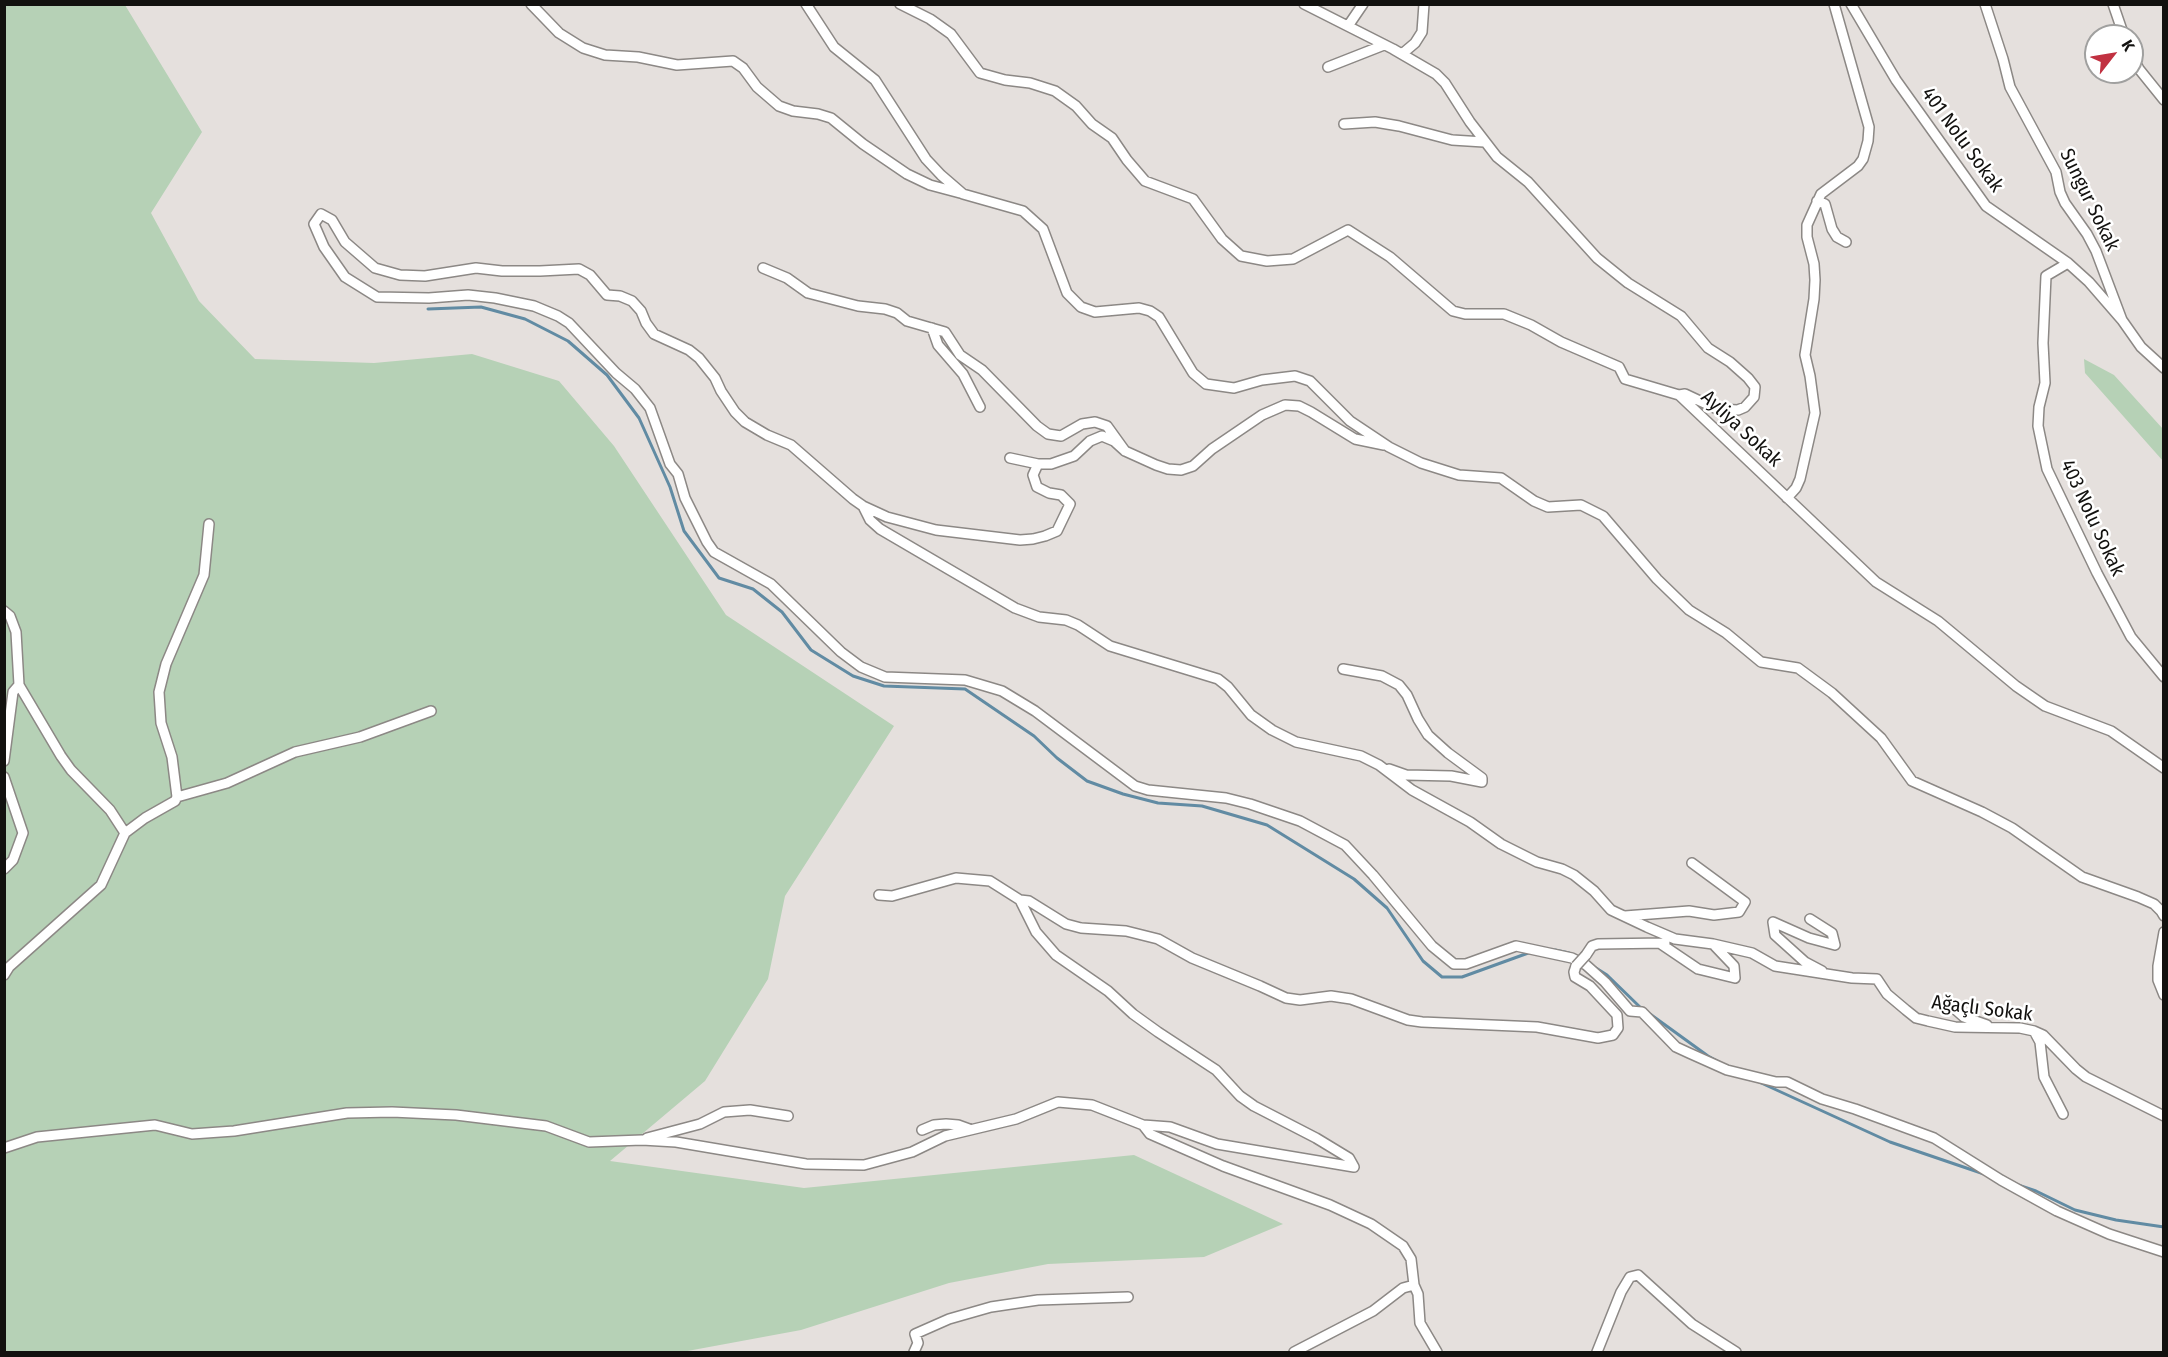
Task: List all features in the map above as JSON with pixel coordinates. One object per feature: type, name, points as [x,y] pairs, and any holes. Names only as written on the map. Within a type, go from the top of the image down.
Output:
[{"type":"street","points":[[531,4],[559,33],[583,48],[605,55],[638,57],[677,65],[733,61],[743,68],[757,87],[779,106],[831,118],[863,144],[907,174],[930,185],[1023,211],[1042,229],[1067,293],[1081,307],[1095,312],[1139,308],[1150,311],[1159,317],[1193,373],[1206,384],[1221,388],[1234,388],[1262,380],[1295,376],[1310,381],[1350,422],[1421,464],[1459,475],[1501,478],[1534,501],[1548,507],[1581,505],[1603,516],[1657,579],[1689,610],[1726,633],[1761,662],[1798,668],[1832,693],[1881,738],[1912,782],[1982,812],[2012,828],[2082,877],[2154,904],[2162,914]]},
{"type":"street","points":[[806,4],[834,47],[875,80],[926,159],[963,194]]},
{"type":"street","points":[[900,4],[930,19],[951,34],[980,73],[1055,91],[1076,106],[1092,124],[1112,138],[1145,181],[1193,200],[1222,239],[1241,256],[1268,261],[1293,259],[1348,230],[1390,257],[1453,311],[1465,315],[1504,314],[1619,367],[1625,379],[1679,395]]},
{"type":"street","name":"Ayliya Sokak","points":[[1304,4],[1428,68],[1445,83],[1484,142],[1497,157],[1528,182],[1597,258],[1628,283],[1682,316],[1708,348],[1730,362],[1748,378],[1755,391],[1754,397],[1745,407],[1732,411],[1717,409],[1685,394],[1679,395]]},
{"type":"street","points":[[1348,26],[1363,4]]},
{"type":"street","points":[[1401,54],[1415,43],[1422,32],[1424,4]]},
{"type":"street","points":[[1787,498],[1800,479],[1815,413],[1805,355],[1815,280],[1807,225],[1818,201],[1830,186],[1858,166],[1863,159],[1868,141],[1869,127],[1834,4]]},
{"type":"street","name":"401 Nolu Sokak","points":[[1851,4],[1896,80],[1986,206],[2068,262],[2122,320]]},
{"type":"street","name":"Sungur Sokak","points":[[1985,4],[2010,87],[2056,172],[2065,203],[2096,251],[2122,320],[2141,347],[2163,368]]},
{"type":"street","points":[[2114,4],[2120,24]]},
{"type":"street","points":[[1328,67],[1384,45]]},
{"type":"street","points":[[2144,75],[2163,100]]},
{"type":"street","points":[[1344,124],[1375,122],[1452,140],[1484,142]]},
{"type":"street","points":[[1818,201],[1825,204],[1832,229],[1837,237],[1846,242]]},
{"type":"street","points":[[1038,464],[1034,475],[1037,487],[1048,493],[1061,495],[1070,504],[1057,531],[1039,538],[1007,539],[936,530],[894,519],[863,506],[791,445],[745,422],[735,412],[715,378],[699,358],[689,350],[654,333],[632,301],[620,296],[607,295],[590,275],[579,269],[502,271],[476,268],[419,276],[400,275],[375,268],[345,242],[332,220],[321,214],[314,225],[327,252],[345,277],[377,297],[429,298],[468,295],[495,298],[534,306],[569,323],[616,373],[635,389],[650,408],[670,464],[678,474],[685,498],[714,552],[771,584],[841,652],[861,667],[885,677],[964,680],[1002,691],[1035,711],[1135,786],[1148,790],[1238,801],[1300,820],[1345,845],[1432,946],[1454,964],[1466,963],[1516,946],[1572,958],[1586,965],[1605,982],[1630,1011],[1642,1012],[1676,1047],[1727,1070],[1776,1082],[1787,1082],[1822,1099],[1934,1138],[2001,1180],[2057,1211],[2109,1234],[2163,1252]]},
{"type":"street","name":"403 Nolu Sokak","points":[[2068,262],[2046,276],[2045,282],[2043,343],[2045,383],[2039,407],[2038,426],[2047,469],[2131,637],[2163,677]]},
{"type":"street","points":[[763,268],[787,278],[808,293],[858,306],[885,309],[897,313],[907,321],[932,327],[945,333],[960,355],[982,370],[1037,426],[1048,434],[1061,436],[1083,424],[1095,422],[1107,426],[1125,450]]},
{"type":"street","points":[[932,327],[938,345],[963,374],[980,407]]},
{"type":"street","name":"Ayliya Sokak","points":[[1679,395],[1876,582],[1938,621],[2016,686],[2045,706],[2111,731],[2163,768]]},
{"type":"street","points":[[1010,458],[1038,464],[1051,464],[1074,456],[1090,441],[1102,436],[1156,465],[1181,470],[1193,466],[1212,449],[1262,415],[1285,405],[1299,406],[1355,439],[1389,447]]},
{"type":"street","points":[[863,506],[870,520],[880,529],[1015,608],[1039,617],[1066,620],[1078,625],[1110,646],[1218,679],[1228,687],[1251,715],[1278,734],[1309,746],[1361,756],[1406,775],[1451,776],[1482,782],[1482,778],[1428,735],[1407,695],[1399,685],[1382,676],[1343,669]]},
{"type":"street","points":[[177,797],[172,757],[161,723],[159,692],[166,664],[204,575],[209,524]]},
{"type":"street","points":[[4,611],[10,616],[16,632],[19,684],[61,756],[71,770],[110,810],[125,833]]},
{"type":"street","points":[[4,761],[13,692],[19,684]]},
{"type":"street","points":[[4,975],[9,966],[101,885],[125,833],[145,818],[175,801],[177,797],[227,783],[295,752],[360,737],[431,711]]},
{"type":"street","points":[[1378,765],[1412,790],[1470,822],[1501,844],[1537,862],[1574,875],[1594,891],[1611,910],[1623,916],[1675,939],[1713,944],[1752,953],[1775,966],[1826,974]]},
{"type":"street","points":[[4,777],[23,833],[14,860],[4,869]]},
{"type":"street","points":[[1623,916],[1689,911],[1714,915],[1739,912],[1745,902],[1692,863]]},
{"type":"street","points":[[879,895],[892,896],[956,878],[990,881],[1066,924],[1081,928],[1126,931],[1158,939],[1192,958],[1286,998],[1300,1000],[1331,996],[1351,999],[1408,1020],[1537,1027],[1598,1038],[1613,1035],[1618,1028],[1617,1015],[1590,986],[1575,977],[1576,966],[1592,946],[1598,944],[1661,944],[1675,939]]},
{"type":"street","points":[[4,1148],[37,1137],[155,1125],[192,1134],[234,1131],[347,1113],[392,1112],[456,1116],[546,1126],[589,1142],[642,1140],[686,1144],[806,1164],[864,1165],[912,1152],[945,1136],[1016,1119],[1058,1102],[1092,1105],[1143,1125],[1170,1127],[1217,1144],[1354,1167],[1349,1158],[1254,1106],[1240,1096],[1216,1070],[1158,1032],[1056,955],[1036,932],[1020,900]]},
{"type":"street","points":[[1810,919],[1832,933],[1835,945],[1809,938],[1773,922],[1775,935],[1805,962],[1826,974]]},
{"type":"street","points":[[2163,932],[2158,980],[2163,995]]},
{"type":"street","points":[[1661,944],[1698,969],[1736,978],[1734,966],[1713,944]]},
{"type":"street","name":"Ağaçlı Sokak","points":[[1826,974],[1877,979],[1887,994],[1916,1018],[1955,1027],[2034,1031],[2043,1035],[2086,1077],[2163,1116]]},
{"type":"street","points":[[1947,1003],[1965,1017],[1994,1028]]},
{"type":"street","points":[[2034,1031],[2040,1042],[2044,1077],[2063,1114]]},
{"type":"street","points":[[642,1140],[700,1124],[724,1112],[750,1110],[788,1116]]},
{"type":"street","points":[[922,1130],[934,1125],[946,1124],[969,1129]]},
{"type":"street","points":[[1143,1125],[1150,1134],[1223,1167],[1351,1214],[1371,1224],[1402,1246],[1411,1259],[1414,1285],[1418,1294],[1420,1323],[1437,1353]]},
{"type":"street","points":[[1598,1353],[1621,1292],[1630,1277],[1638,1275],[1692,1324],[1736,1353]]},
{"type":"street","points":[[1294,1353],[1373,1311],[1404,1288],[1414,1285]]},
{"type":"street","points":[[914,1353],[918,1343],[915,1334],[949,1319],[991,1306],[1038,1300],[1128,1297]]},
{"type":"green space","points":[[5,5],[125,5],[202,132],[151,213],[199,301],[255,359],[374,363],[472,354],[559,381],[614,446],[726,615],[894,726],[785,896],[768,979],[705,1081],[610,1161],[804,1188],[1134,1155],[1283,1224],[1204,1257],[1048,1264],[949,1283],[801,1330],[682,1352],[5,1352]]},
{"type":"green space","points":[[2084,359],[2114,375],[2163,429],[2163,461],[2085,373]]},
{"type":"waterway","points":[[428,309],[481,307],[525,319],[568,341],[607,375],[639,418],[670,487],[684,531],[719,578],[753,589],[782,612],[811,650],[853,676],[884,686],[965,689],[1034,736],[1057,758],[1087,781],[1158,803],[1202,806],[1267,825],[1354,879],[1387,908],[1423,961],[1442,977],[1462,977],[1531,952]]},
{"type":"waterway","points":[[1555,950],[1569,953]]},
{"type":"waterway","points":[[1596,968],[1607,975],[1642,1009]]},
{"type":"waterway","points":[[1650,1014],[1719,1062]]},
{"type":"waterway","points":[[1759,1082],[1890,1142],[1984,1174]]},
{"type":"waterway","points":[[2018,1185],[2075,1210],[2116,1220],[2164,1227]]}]
